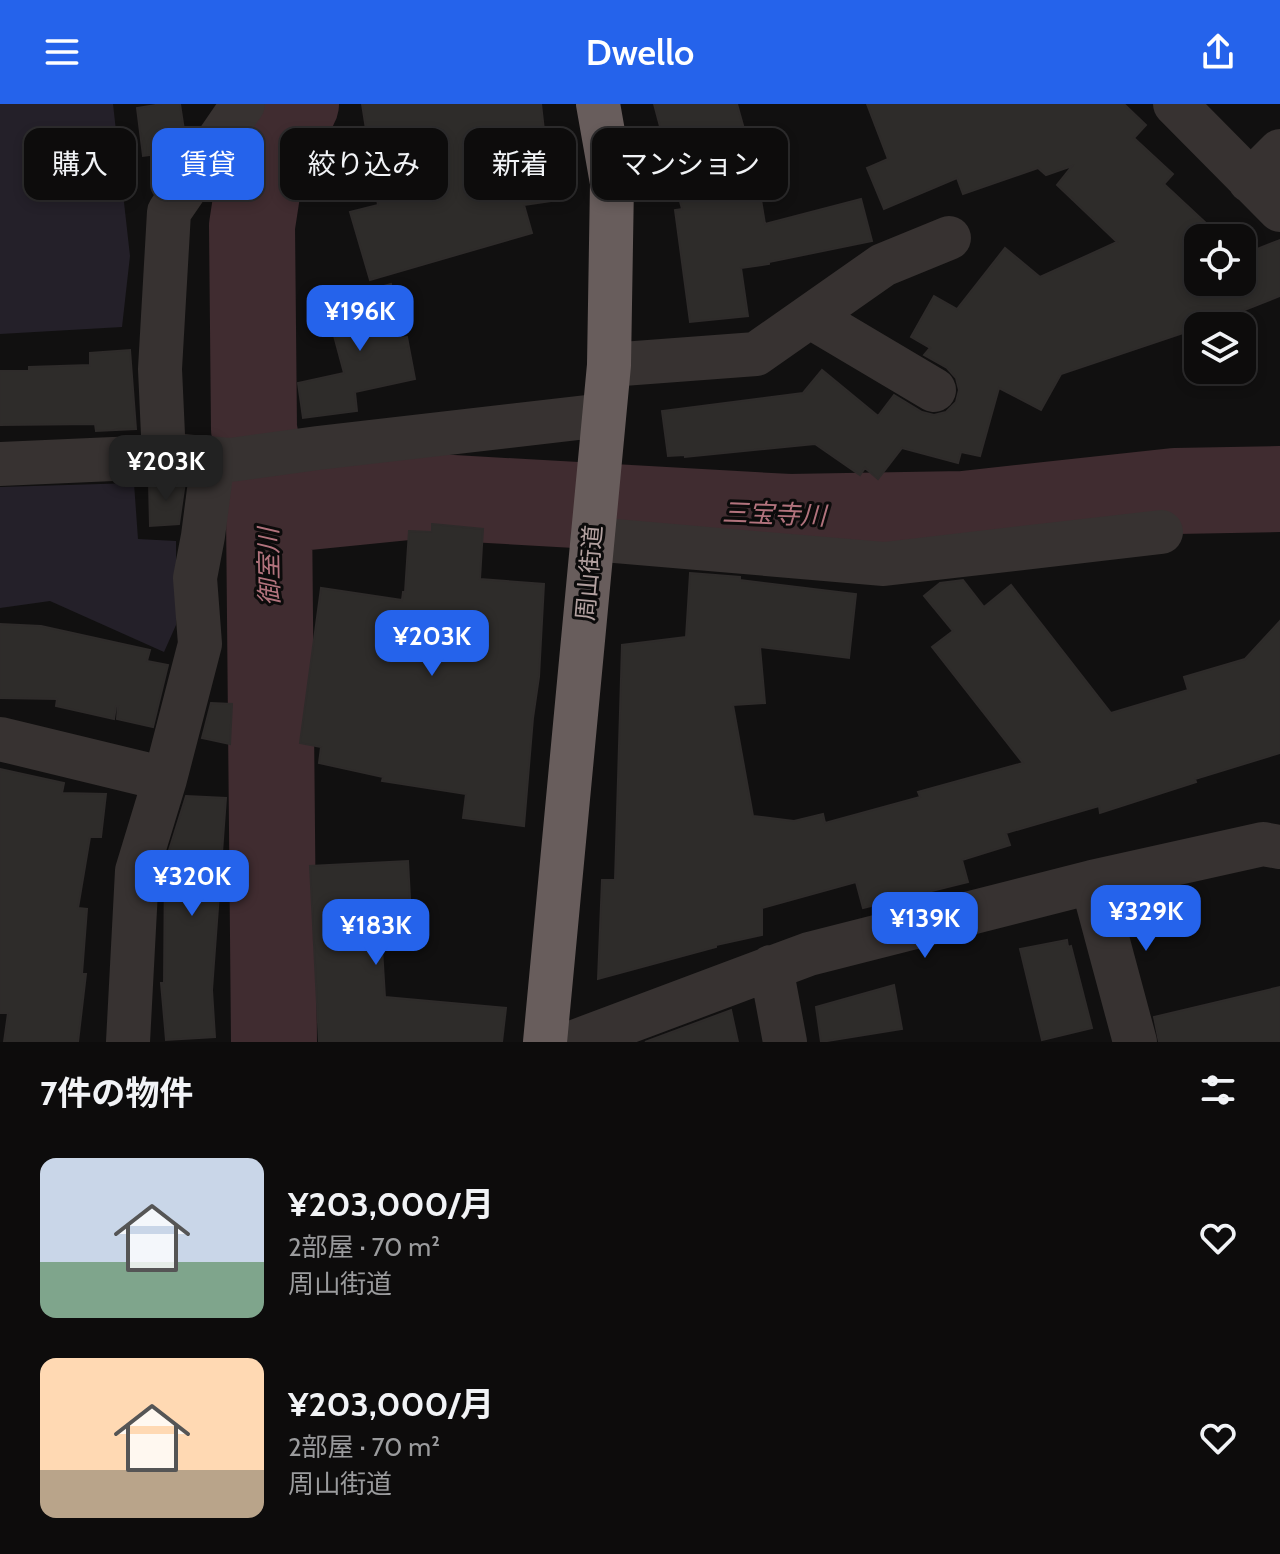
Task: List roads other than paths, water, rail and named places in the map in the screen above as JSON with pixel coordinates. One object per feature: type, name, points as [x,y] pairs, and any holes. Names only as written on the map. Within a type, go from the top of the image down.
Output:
[{"type":"highway","name":"周山街道","points":[[545,1042],[609,365],[612,183],[598,104]]},
{"type":"street","points":[[164,457],[160,369],[169,212],[243,104]]},
{"type":"street","points":[[1175,104],[1270,181]]},
{"type":"street","points":[[609,365],[756,354],[883,265],[949,238]]},
{"type":"street","points":[[811,317],[934,390]]},
{"type":"street","points":[[0,464],[164,457],[222,460],[604,415]]},
{"type":"street","points":[[128,1042],[137,871],[200,644],[195,578],[222,460]]},
{"type":"street","points":[[593,533],[884,564],[1161,532]]},
{"type":"street","points":[[0,739],[165,779]]},
{"type":"street","points":[[574,1042],[809,954],[1092,882],[1263,844],[1280,847]]},
{"type":"street","points":[[1092,882],[1135,1042]]},
{"type":"street","points":[[771,967],[785,1042]]},
{"type":"waterway","name":"御室川","points":[[274,1042],[269,511],[254,429],[252,226],[262,161],[296,104]]},
{"type":"waterway","name":"三宝寺川","points":[[269,511],[418,496],[789,517],[964,514],[1175,491],[1280,489]]}]
